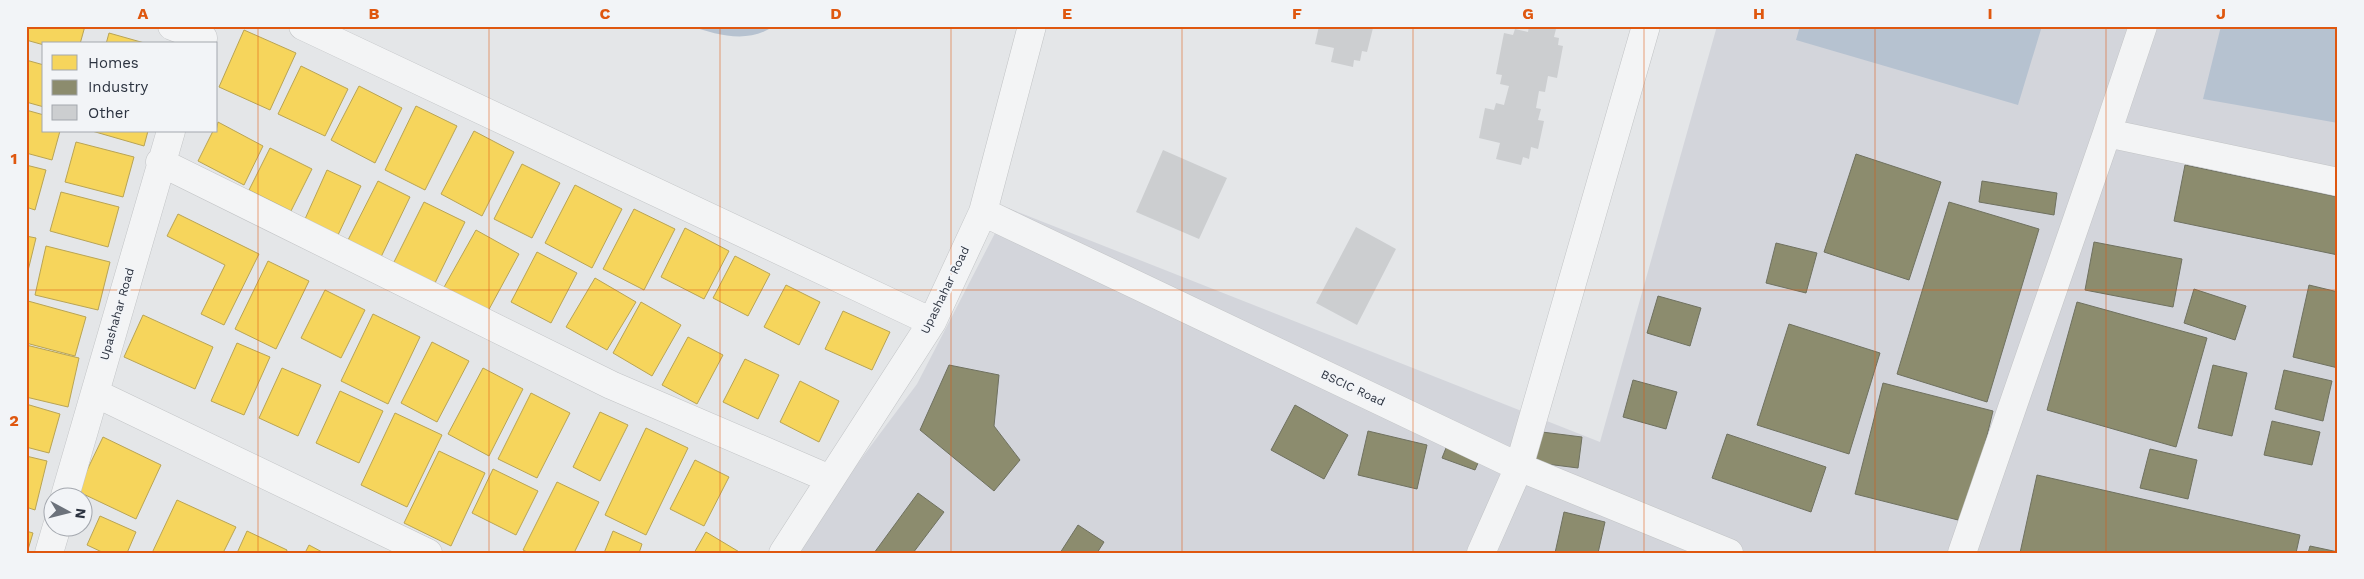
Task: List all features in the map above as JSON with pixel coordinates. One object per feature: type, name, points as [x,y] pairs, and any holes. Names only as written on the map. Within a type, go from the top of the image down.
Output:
[{"type":"street","points":[[172,26],[204,36]]},
{"type":"street","points":[[303,26],[932,322]]},
{"type":"street","name":"Upashahar Road","points":[[783,553],[932,322],[983,212],[1032,26]]},
{"type":"street","points":[[1481,553],[1519,467],[1646,26]]},
{"type":"street","points":[[1962,553],[2143,26]]},
{"type":"street","name":"Upashahar Road","points":[[68,486],[160,162],[171,132]]},
{"type":"street","points":[[2107,133],[2338,182]]},
{"type":"street","points":[[160,162],[611,385],[830,479]]},
{"type":"street","name":"BSCIC Road","points":[[983,212],[1519,467],[1729,553]]},
{"type":"street","points":[[95,393],[428,553]]},
{"type":"street","points":[[49,553],[53,536]]},
{"type":"shaded area","points":[[1717,26],[2338,26],[2338,553],[791,553],[917,384],[1008,208],[1600,442]]},
{"type":"water","points":[[690,26],[774,26],[754,35],[733,36],[722,35]]},
{"type":"water","points":[[1800,26],[2042,26],[2018,105],[1796,40]]},
{"type":"water","points":[[2221,26],[2338,26],[2338,123],[2203,99]]},
{"type":"building: Homes","points":[[26,26],[85,26],[81,42],[42,42],[42,44],[26,40]]},
{"type":"building: Homes","points":[[244,30],[296,53],[270,110],[219,87]]},
{"type":"building: Homes","points":[[109,33],[141,42],[107,42]]},
{"type":"building: Homes","points":[[26,60],[42,64],[42,106],[26,102]]},
{"type":"building: Homes","points":[[301,66],[348,89],[325,136],[278,114]]},
{"type":"building: Homes","points":[[359,86],[402,108],[375,163],[331,140]]},
{"type":"building: Homes","points":[[416,106],[457,126],[425,190],[385,170]]},
{"type":"building: Homes","points":[[26,110],[42,114],[42,132],[60,132],[52,160],[26,153]]},
{"type":"building: Homes","points":[[218,122],[263,146],[244,185],[198,161],[212,132],[218,132]]},
{"type":"building: Homes","points":[[474,131],[514,152],[482,216],[441,194]]},
{"type":"building: Homes","points":[[95,132],[148,132],[144,146]]},
{"type":"building: Homes","points":[[76,142],[134,157],[123,197],[65,182]]},
{"type":"building: Homes","points":[[270,148],[312,169],[291,211],[249,190]]},
{"type":"building: Homes","points":[[522,164],[560,183],[532,238],[494,219]]},
{"type":"building: Homes","points":[[26,165],[46,170],[35,210],[26,207]]},
{"type":"building: Homes","points":[[327,170],[361,186],[338,235],[305,219]]},
{"type":"building: Homes","points":[[378,181],[410,197],[381,257],[348,240]]},
{"type":"building: Homes","points":[[575,185],[622,209],[592,268],[545,243]]},
{"type":"building: Homes","points":[[61,192],[119,207],[108,247],[50,231]]},
{"type":"building: Homes","points":[[424,202],[465,222],[434,285],[393,264]]},
{"type":"building: Homes","points":[[634,209],[675,229],[644,290],[603,269]]},
{"type":"building: Homes","points":[[178,214],[259,254],[224,325],[201,314],[225,265],[167,236]]},
{"type":"building: Homes","points":[[685,228],[729,251],[704,299],[661,277]]},
{"type":"building: Homes","points":[[476,230],[519,254],[487,313],[443,289]]},
{"type":"building: Homes","points":[[26,236],[36,238],[26,279]]},
{"type":"building: Homes","points":[[46,246],[110,262],[98,310],[35,295]]},
{"type":"building: Homes","points":[[537,252],[577,273],[551,323],[511,302]]},
{"type":"building: Homes","points":[[735,256],[770,274],[748,316],[713,298]]},
{"type":"building: Homes","points":[[268,261],[309,281],[276,349],[235,329]]},
{"type":"building: Homes","points":[[595,278],[636,302],[607,350],[566,327]]},
{"type":"building: Homes","points":[[786,285],[820,302],[799,345],[764,327]]},
{"type":"building: Homes","points":[[325,290],[365,310],[341,358],[301,338]]},
{"type":"building: Homes","points":[[28,301],[86,317],[75,356],[26,343],[26,309]]},
{"type":"building: Homes","points":[[641,302],[681,325],[652,376],[613,353]]},
{"type":"building: Homes","points":[[843,311],[890,332],[872,370],[825,349]]},
{"type":"building: Homes","points":[[373,314],[420,337],[388,404],[341,381]]},
{"type":"building: Homes","points":[[143,315],[213,347],[195,389],[124,357]]},
{"type":"building: Homes","points":[[688,337],[723,355],[697,404],[662,385]]},
{"type":"building: Homes","points":[[432,342],[469,361],[437,422],[401,403]]},
{"type":"building: Homes","points":[[237,343],[270,357],[244,415],[211,401]]},
{"type":"building: Homes","points":[[26,345],[79,358],[68,407],[26,397]]},
{"type":"building: Homes","points":[[745,359],[779,375],[758,419],[723,402]]},
{"type":"building: Homes","points":[[282,368],[321,385],[298,436],[259,418]]},
{"type":"building: Homes","points":[[483,368],[523,389],[489,456],[448,434]]},
{"type":"building: Homes","points":[[800,381],[839,401],[819,442],[780,422]]},
{"type":"building: Homes","points":[[340,391],[383,411],[359,463],[316,443]]},
{"type":"building: Homes","points":[[531,393],[570,413],[537,478],[498,459]]},
{"type":"building: Homes","points":[[26,404],[60,414],[49,453],[26,447]]},
{"type":"building: Homes","points":[[600,412],[628,425],[600,481],[573,467]]},
{"type":"building: Homes","points":[[395,413],[442,435],[407,507],[361,485]]},
{"type":"building: Homes","points":[[646,428],[688,448],[646,535],[605,515]]},
{"type":"building: Homes","points":[[103,437],[161,465],[136,519],[92,498],[92,486],[79,486]]},
{"type":"building: Homes","points":[[439,451],[485,473],[451,546],[404,523]]},
{"type":"building: Homes","points":[[26,456],[47,461],[35,510],[26,507]]},
{"type":"building: Homes","points":[[695,460],[729,477],[704,526],[670,509]]},
{"type":"building: Homes","points":[[493,469],[538,491],[516,535],[472,513]]},
{"type":"building: Homes","points":[[557,482],[599,502],[574,553],[529,553],[523,550]]},
{"type":"building: Homes","points":[[177,500],[236,527],[223,553],[152,553]]},
{"type":"building: Homes","points":[[100,516],[136,532],[127,553],[104,553],[87,545]]},
{"type":"building: Homes","points":[[26,531],[33,533],[27,553],[26,553]]},
{"type":"building: Homes","points":[[247,531],[287,550],[286,553],[237,553]]},
{"type":"building: Homes","points":[[613,531],[642,544],[639,553],[604,553]]},
{"type":"building: Homes","points":[[706,532],[741,553],[694,553]]},
{"type":"building: Homes","points":[[309,545],[324,553],[305,553]]},
{"type":"building: Industry","points":[[1856,154],[1941,182],[1909,280],[1824,252]]},
{"type":"building: Industry","points":[[2185,165],[2338,197],[2338,255],[2174,221]]},
{"type":"building: Industry","points":[[1982,181],[2057,193],[2054,215],[1979,202]]},
{"type":"building: Industry","points":[[1949,202],[2039,229],[1987,402],[1897,374]]},
{"type":"building: Industry","points":[[2094,242],[2182,259],[2173,307],[2085,290]]},
{"type":"building: Industry","points":[[1776,243],[1817,253],[1806,293],[1766,283]]},
{"type":"building: Industry","points":[[2309,285],[2338,292],[2338,368],[2293,357]]},
{"type":"building: Industry","points":[[2194,289],[2246,306],[2235,340],[2184,323]]},
{"type":"building: Industry","points":[[1658,296],[1701,308],[1690,346],[1647,333]]},
{"type":"building: Industry","points":[[2077,302],[2207,338],[2176,447],[2047,410]]},
{"type":"building: Industry","points":[[1789,324],[1880,353],[1849,454],[1757,425]]},
{"type":"building: Industry","points":[[949,365],[999,375],[994,426],[1020,460],[994,491],[920,430]]},
{"type":"building: Industry","points":[[2213,365],[2247,373],[2232,436],[2198,428]]},
{"type":"building: Industry","points":[[2284,370],[2332,381],[2323,421],[2275,409]]},
{"type":"building: Industry","points":[[1633,380],[1677,392],[1666,429],[1623,417]]},
{"type":"building: Industry","points":[[1883,383],[1993,411],[1966,522],[1855,494]]},
{"type":"building: Industry","points":[[1295,405],[1348,435],[1324,479],[1271,450]]},
{"type":"building: Industry","points":[[2272,421],[2320,432],[2312,465],[2264,455]]},
{"type":"building: Industry","points":[[1368,431],[1427,445],[1417,489],[1358,475]]},
{"type":"building: Industry","points":[[1534,431],[1582,437],[1578,468],[1531,462]]},
{"type":"building: Industry","points":[[1727,434],[1826,467],[1811,512],[1712,478]]},
{"type":"building: Industry","points":[[1448,443],[1481,456],[1475,470],[1442,458]]},
{"type":"building: Industry","points":[[2150,449],[2197,460],[2188,499],[2140,488]]},
{"type":"building: Industry","points":[[2037,475],[2300,535],[2296,553],[2020,553]]},
{"type":"building: Industry","points":[[918,493],[944,512],[913,553],[874,553]]},
{"type":"building: Industry","points":[[1564,512],[1605,522],[1598,553],[1555,553]]},
{"type":"building: Industry","points":[[1078,525],[1104,542],[1097,553],[1060,553]]},
{"type":"building: Industry","points":[[2310,546],[2338,552],[2338,553],[2308,553]]},
{"type":"building: Other","points":[[1319,26],[1373,28],[1367,52],[1362,51],[1360,61],[1354,60],[1353,67],[1331,62],[1334,48],[1315,44]]},
{"type":"building: Other","points":[[1529,26],[1556,29],[1554,37],[1559,38],[1558,45],[1563,46],[1557,78],[1548,76],[1545,92],[1539,91],[1536,108],[1541,109],[1538,120],[1544,121],[1538,149],[1531,147],[1529,159],[1523,157],[1521,165],[1496,159],[1500,143],[1479,138],[1485,108],[1494,110],[1496,103],[1504,105],[1509,86],[1500,84],[1502,75],[1496,74],[1504,33],[1513,35],[1515,29],[1528,32]]},
{"type":"building: Other","points":[[1163,150],[1227,178],[1199,239],[1136,212]]},
{"type":"building: Other","points":[[1356,227],[1396,249],[1357,325],[1316,303]]}]
